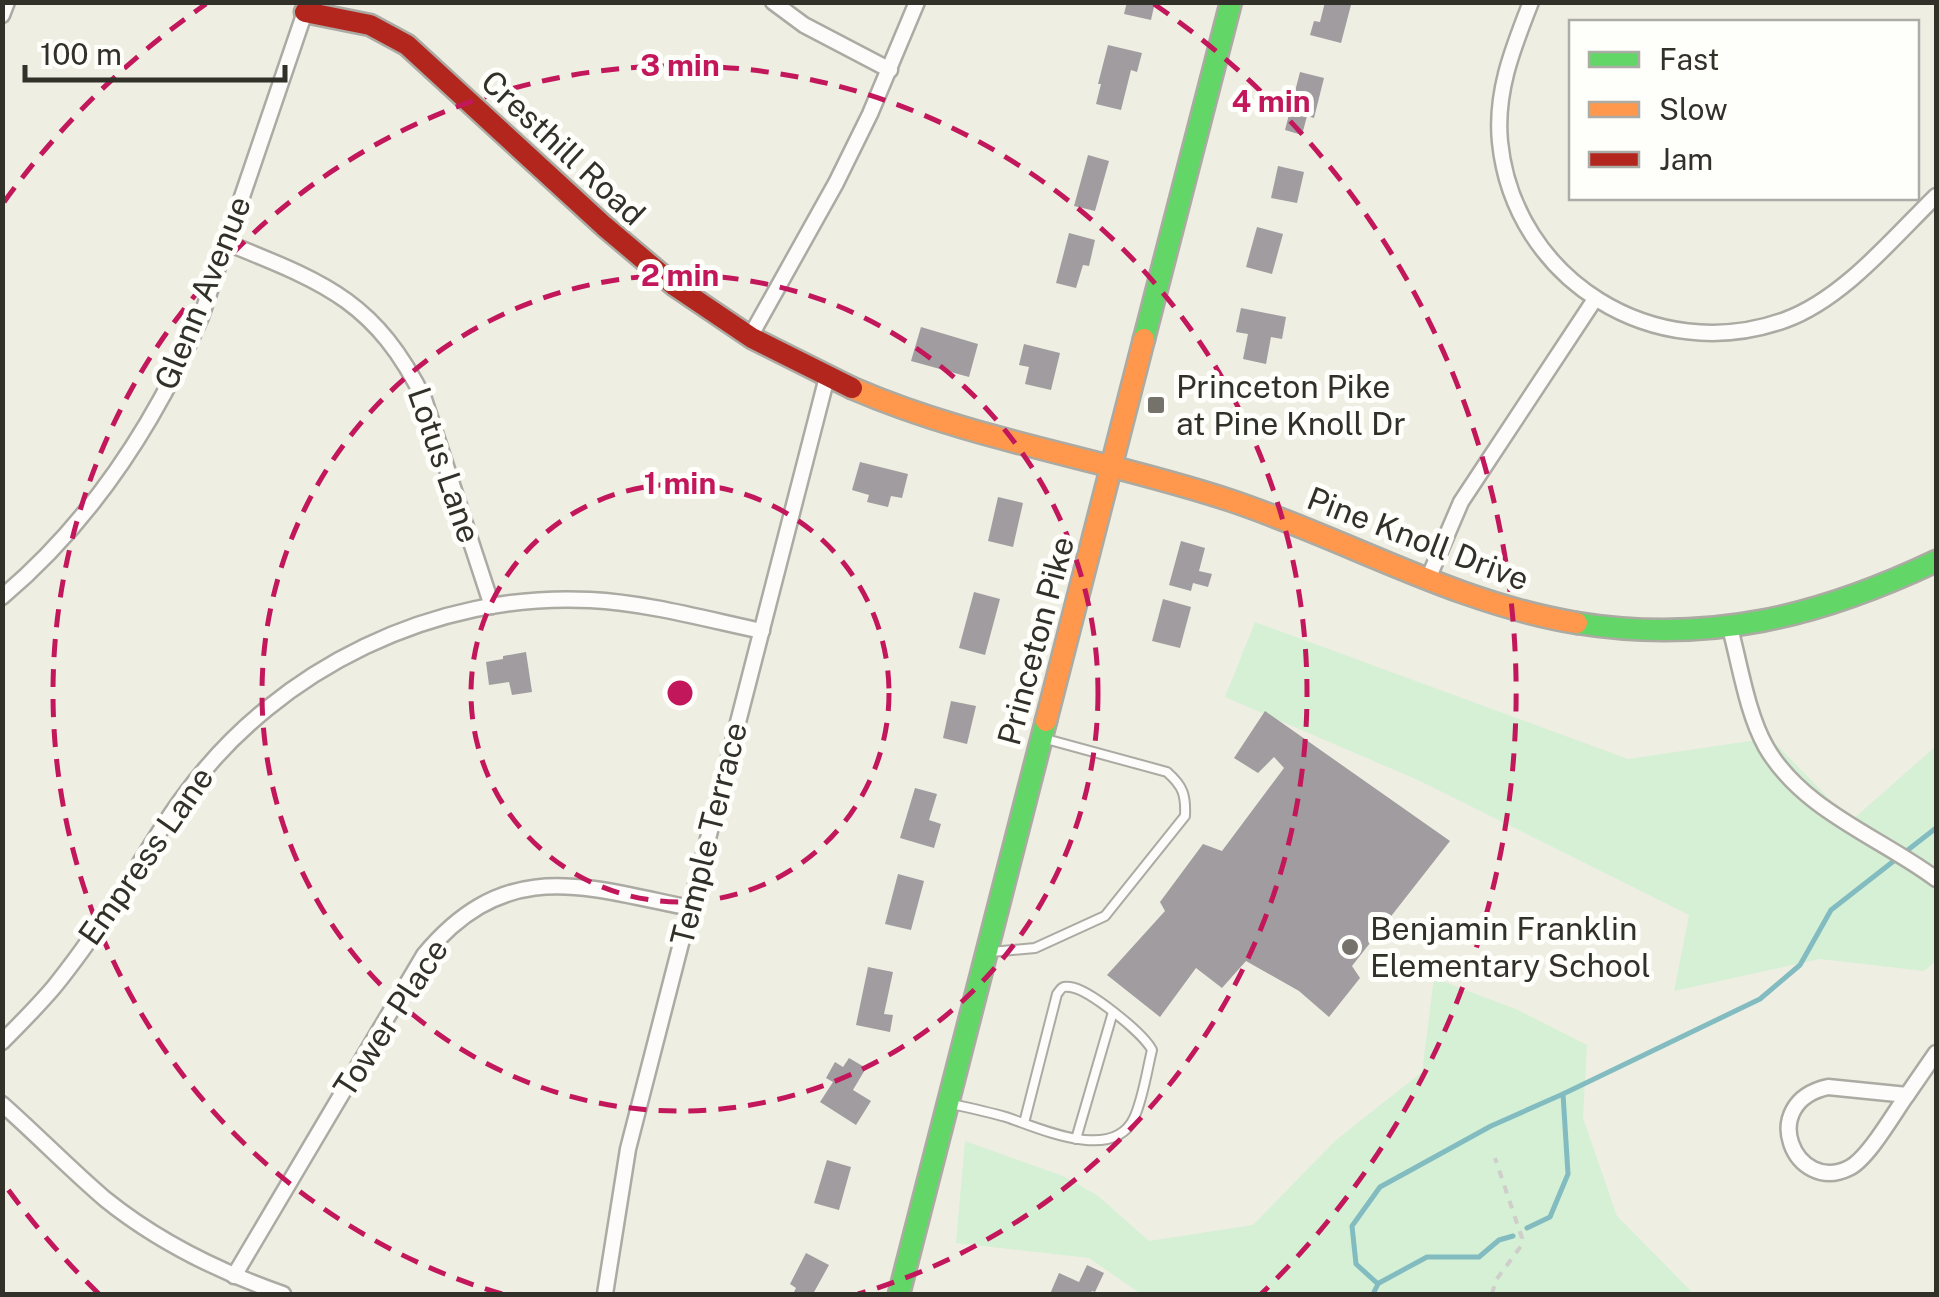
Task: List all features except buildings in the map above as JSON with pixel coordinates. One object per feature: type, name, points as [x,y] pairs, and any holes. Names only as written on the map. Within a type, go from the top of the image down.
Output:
[{"type":"street","points":[[2,15],[7,2]]},
{"type":"street","points":[[773,2],[804,25],[890,70]]},
{"type":"street","points":[[750,337],[836,183],[890,70],[916,2]]},
{"type":"street","name":"Princeton Pike","points":[[899,1294],[1231,2]]},
{"type":"street","points":[[1531,2],[1503,83],[1500,142],[1506,174],[1517,206],[1548,256],[1595,298],[1638,320],[1699,333],[1742,330],[1786,320],[1838,291],[1936,196]]},
{"type":"street","name":"Cresthill Road","points":[[307,7],[390,32],[626,247],[688,296],[750,337],[877,399],[936,420],[1113,467]]},
{"type":"street","name":"Glenn Avenue","points":[[2,597],[56,547],[88,510],[126,460],[181,363],[201,317],[307,7]]},
{"type":"street","name":"Lotus Lane","points":[[226,243],[318,281],[370,319],[392,343],[424,399],[492,606]]},
{"type":"street","points":[[1428,579],[1461,502],[1595,298]]},
{"type":"street","name":"Temple Terrace","points":[[605,1294],[628,1148],[827,377]]},
{"type":"street","name":"Pine Knoll Drive","points":[[1113,467],[1266,512],[1486,602],[1572,624],[1620,630],[1730,628],[1767,622],[1862,596],[1936,562]]},
{"type":"street","name":"Empress Lane","points":[[2,1042],[54,988],[187,791],[243,728],[316,672],[360,648],[446,616],[537,600],[638,604],[762,631]]},
{"type":"street","points":[[1730,628],[1754,721],[1781,768],[1812,798],[1936,879]]},
{"type":"street","name":"Tower Place","points":[[234,1276],[424,955],[461,918],[502,896],[556,885],[583,886],[690,908]]},
{"type":"street","points":[[1908,1094],[1828,1087],[1815,1090],[1794,1107],[1789,1119],[1791,1146],[1798,1158],[1823,1172],[1849,1168],[1861,1160],[1908,1094],[1936,1053]]},
{"type":"street","points":[[2,1104],[106,1199],[146,1228],[234,1276],[282,1294]]},
{"type":"lane","points":[[986,952],[1035,948],[1105,916],[1185,816],[1186,798],[1181,784],[1167,772],[1042,738]]},
{"type":"lane","points":[[948,1102],[1076,1139],[1110,1139],[1134,1119],[1152,1050],[1146,1040],[1082,991],[1061,988],[1024,1123]]},
{"type":"lane","points":[[1076,1139],[1114,1012]]},
{"type":"path","points":[[1492,1294],[1496,1280],[1521,1246],[1522,1238],[1495,1158]]},
{"type":"green space","points":[[1255,622],[1628,759],[1770,738],[1851,821],[1936,746],[1936,961],[1924,971],[1820,959],[1674,991],[1689,915],[1420,781],[1225,697]]},
{"type":"green space","points":[[1434,978],[1518,1010],[1587,1045],[1583,1118],[1617,1216],[1694,1294],[1141,1294],[1089,1258],[956,1243],[965,1141],[1063,1176],[1097,1195],[1149,1241],[1253,1225],[1336,1140],[1422,1072]]},
{"type":"waterway","points":[[1527,1228],[1550,1217],[1568,1174],[1563,1094],[1760,999],[1800,965],[1831,910],[1936,828]]},
{"type":"waterway","points":[[1373,1294],[1378,1284],[1356,1264],[1352,1226],[1380,1187],[1491,1126],[1563,1094]]},
{"type":"waterway","points":[[1379,1283],[1427,1257],[1479,1257],[1499,1240],[1513,1236]]},
{"type":"traffic: fast","points":[[1144,339],[1231,2]]},
{"type":"traffic: fast","points":[[1577,623],[1672,630],[1761,621],[1849,597],[1936,561]]},
{"type":"traffic: fast","points":[[899,1294],[1046,721]]},
{"type":"traffic: slow","points":[[1046,721],[1144,339]]},
{"type":"traffic: slow","points":[[852,388],[945,422],[1232,501],[1445,586],[1532,614],[1577,623]]},
{"type":"traffic: jam","points":[[305,12],[370,25],[407,45],[675,286],[752,338],[852,388]]},
{"type":"place","name":"Princeton Pike at Pine Knoll Dr","points":[[1156,405]]},
{"type":"place","name":"Benjamin Franklin Elementary School","points":[[1350,947]]}]
